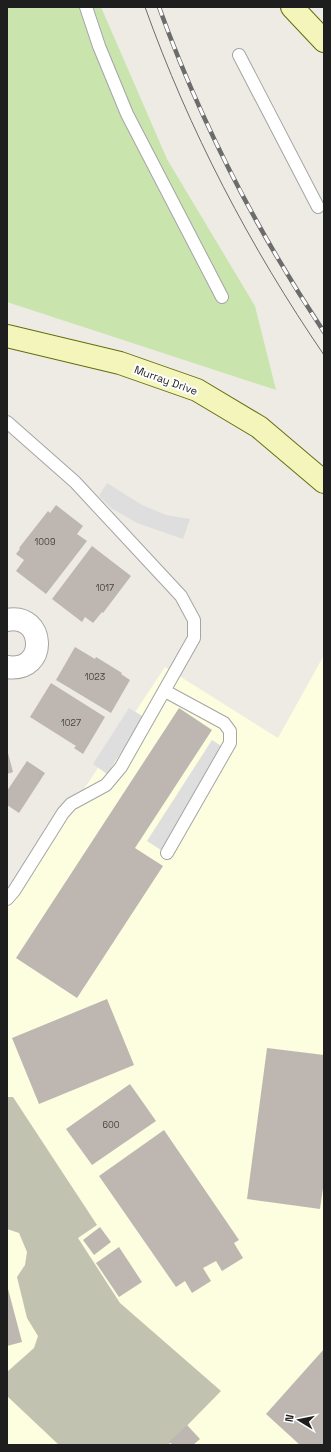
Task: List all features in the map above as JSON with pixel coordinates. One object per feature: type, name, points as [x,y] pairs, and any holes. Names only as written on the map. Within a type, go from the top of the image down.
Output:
[{"type":"street","points":[[292,7],[324,41]]},
{"type":"street","name":"Murray Drive","points":[[7,336],[120,363],[197,390],[260,427],[324,482]]},
{"type":"street","points":[[7,620],[21,620],[29,624],[34,630],[38,647],[30,662],[14,668],[7,667]]},
{"type":"lane","points":[[86,7],[99,46],[127,114],[222,297]]},
{"type":"lane","points":[[239,55],[322,208]]},
{"type":"lane","points":[[7,422],[75,482],[181,596],[194,620],[194,638],[121,768],[106,785],[71,804],[7,900]]},
{"type":"lane","points":[[165,691],[224,723],[230,731],[230,743],[167,853]]},
{"type":"shaded area","points":[[107,483],[142,505],[166,515],[190,519],[183,539],[137,523],[111,508],[99,496]]},
{"type":"shaded area","points":[[324,655],[324,1445],[7,1445],[7,899],[11,899],[165,667],[278,738]]},
{"type":"shaded area","points":[[129,708],[144,717],[107,774],[93,764]]},
{"type":"shaded area","points":[[212,740],[226,749],[161,850],[147,841]]},
{"type":"shaded area","points":[[7,1097],[13,1097],[97,1225],[78,1238],[120,1303],[221,1391],[168,1445],[59,1445],[7,1396],[7,1372],[34,1348],[38,1336],[27,1318],[17,1277],[25,1265],[27,1252],[19,1233],[7,1229]]},
{"type":"green space","points":[[7,7],[101,7],[167,159],[255,306],[276,390],[7,302]]},
{"type":"building","points":[[56,505],[83,526],[77,534],[87,541],[46,594],[16,571],[24,560],[16,554],[48,511],[50,513]]},
{"type":"building","points":[[92,546],[131,576],[103,613],[102,612],[93,623],[85,617],[82,622],[52,599]]},
{"type":"building","points":[[75,647],[95,659],[96,657],[122,673],[121,674],[130,680],[111,713],[56,680]]},
{"type":"building","points":[[51,683],[105,717],[83,754],[74,748],[76,746],[30,717]]},
{"type":"building","points":[[179,708],[212,730],[135,848],[163,866],[77,998],[16,958]]},
{"type":"building","points":[[7,749],[13,772],[7,774]]},
{"type":"building","points":[[27,761],[45,773],[19,813],[7,805],[7,791]]},
{"type":"building","points":[[107,999],[134,1065],[39,1104],[12,1038]]},
{"type":"building","points":[[267,1048],[324,1055],[324,1181],[320,1209],[247,1199]]},
{"type":"building","points":[[130,1084],[156,1121],[92,1165],[66,1129]]},
{"type":"building","points":[[164,1130],[239,1240],[234,1243],[243,1258],[222,1271],[216,1261],[203,1268],[211,1281],[192,1293],[185,1281],[176,1287],[99,1176]]},
{"type":"building","points":[[100,1227],[111,1242],[94,1255],[83,1240]]},
{"type":"building","points":[[119,1247],[142,1282],[119,1297],[96,1263]]},
{"type":"building","points":[[7,1285],[22,1342],[7,1346]]},
{"type":"building","points":[[324,1349],[324,1445],[300,1445],[266,1414]]},
{"type":"building","points":[[187,1425],[200,1439],[193,1445],[173,1445],[169,1442]]},
{"type":"tram line","points":[[145,7],[181,98],[223,187],[271,272],[324,355]]},
{"type":"railway","points":[[159,7],[193,92],[232,174],[276,255],[324,332]]}]
